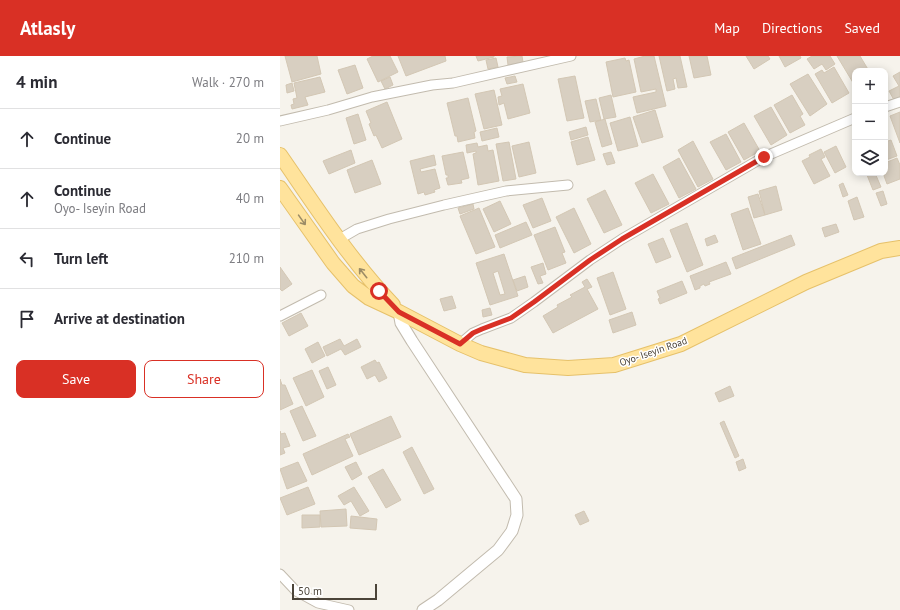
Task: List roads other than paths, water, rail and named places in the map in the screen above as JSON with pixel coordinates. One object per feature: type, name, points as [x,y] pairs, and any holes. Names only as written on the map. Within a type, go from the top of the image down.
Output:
[{"type":"main road","points":[[280,155],[338,240],[365,275],[399,312]]},
{"type":"main road","name":"Oyo- Iseyin Road","points":[[280,188],[333,263],[353,286],[369,298],[460,344],[481,353],[525,365],[568,368],[614,365],[681,344],[806,282],[881,251],[900,248]]},
{"type":"street","points":[[280,121],[328,110],[372,97],[432,85],[453,83],[571,56]]},
{"type":"street","points":[[888,106],[900,102]]},
{"type":"street","points":[[460,344],[478,331],[511,318],[590,260],[622,239],[764,157],[852,119]]},
{"type":"street","points":[[338,240],[357,229],[444,205],[506,192],[568,185]]},
{"type":"street","points":[[280,316],[321,295]]},
{"type":"street","points":[[399,312],[401,322],[412,341],[516,499],[517,515],[512,531],[498,550],[438,600],[423,610]]},
{"type":"street","points":[[280,574],[296,591],[318,603],[349,610]]}]
